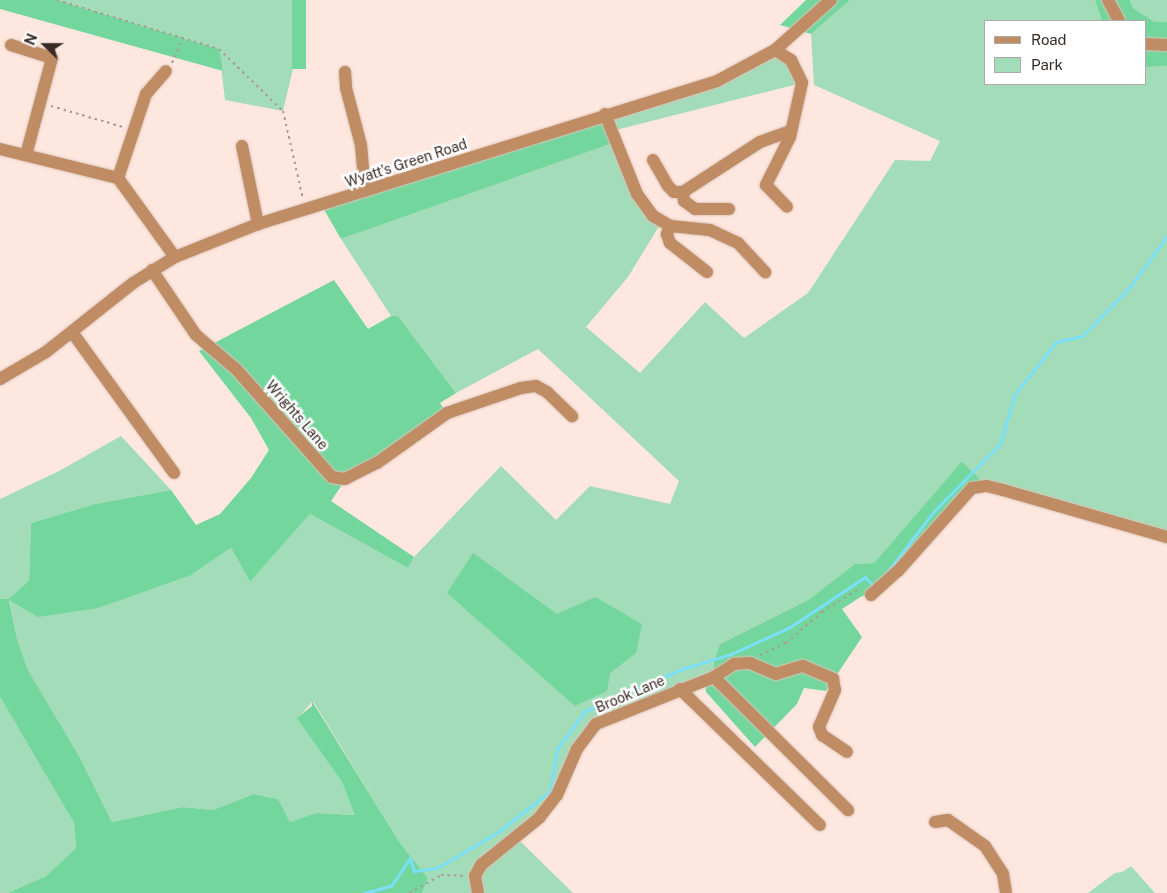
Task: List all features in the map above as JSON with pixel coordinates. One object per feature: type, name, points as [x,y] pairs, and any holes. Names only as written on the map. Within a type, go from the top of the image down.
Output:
[{"type":"street","name":"Wyatt's Green Road","points":[[0,379],[72,332],[152,270],[175,257],[258,224],[365,192],[605,114],[717,82],[775,50],[831,0]]},
{"type":"street","points":[[1108,0],[1118,20]]},
{"type":"street","points":[[1147,44],[1167,45]]},
{"type":"street","points":[[10,45],[52,58],[26,155]]},
{"type":"street","points":[[775,50],[791,60],[802,83],[790,138],[766,185],[787,207]]},
{"type":"street","points":[[118,178],[146,94],[166,71]]},
{"type":"street","points":[[346,72],[346,88],[361,145],[365,192]]},
{"type":"street","points":[[605,114],[637,194],[653,216],[670,226],[710,230],[738,243],[765,272]]},
{"type":"street","points":[[654,160],[668,186],[674,192],[683,192],[760,142],[790,131]]},
{"type":"street","points":[[242,146],[258,224]]},
{"type":"street","points":[[0,149],[118,178],[175,257]]},
{"type":"street","points":[[683,192],[684,202],[695,209],[729,209]]},
{"type":"street","points":[[670,226],[667,234],[670,243],[707,272]]},
{"type":"street","name":"Wrights Lane","points":[[152,270],[196,335],[236,369],[332,477],[345,480],[377,463],[447,413],[536,386],[547,392],[572,416]]},
{"type":"street","points":[[72,332],[174,474]]},
{"type":"street","points":[[871,595],[898,571],[972,488],[987,486],[1003,490],[1167,537]]},
{"type":"street","name":"Brook Lane","points":[[475,876],[481,865],[539,818],[557,795],[577,749],[596,724],[714,677],[741,662],[776,674],[803,666],[833,679],[835,690],[819,727],[822,735],[847,752]]},
{"type":"street","points":[[714,677],[848,810]]},
{"type":"street","points":[[680,689],[820,825]]},
{"type":"street","points":[[935,822],[948,820],[985,846],[1003,874],[1006,893]]},
{"type":"street","points":[[475,876],[478,893]]},
{"type":"path","points":[[57,0],[220,49],[283,111],[307,210]]},
{"type":"path","points":[[166,71],[176,58],[183,38]]},
{"type":"path","points":[[41,103],[135,130]]},
{"type":"path","points":[[759,655],[786,643],[822,612],[864,586],[871,595]]},
{"type":"path","points":[[409,893],[441,875],[475,876]]},
{"type":"green space","points":[[0,0],[57,0],[219,49],[223,71],[0,9]]},
{"type":"green space","points":[[57,0],[292,0],[293,69],[283,111],[225,100],[219,49]]},
{"type":"green space","points":[[292,0],[306,0],[306,69],[292,69]]},
{"type":"green space","points":[[806,0],[850,0],[811,34],[780,25]]},
{"type":"green space","points":[[850,0],[1095,0],[1102,20],[984,20],[984,85],[1147,85],[1147,67],[1167,66],[1167,537],[987,486],[962,461],[874,563],[855,564],[808,600],[720,644],[714,677],[689,697],[680,689],[596,724],[557,795],[516,837],[573,893],[422,893],[428,878],[400,843],[313,701],[298,718],[342,782],[356,815],[316,813],[290,822],[278,799],[254,794],[213,810],[183,807],[112,822],[79,756],[28,670],[17,639],[9,599],[0,599],[0,499],[59,471],[121,436],[171,490],[95,504],[31,523],[29,581],[191,575],[231,548],[250,582],[310,514],[408,568],[414,557],[501,466],[556,520],[590,486],[670,504],[679,481],[538,349],[456,393],[398,316],[391,316],[341,239],[616,142],[637,194],[661,223],[628,277],[586,327],[640,373],[705,302],[744,338],[808,293],[895,160],[930,161],[940,141],[814,85],[811,34]]},
{"type":"green space","points":[[1095,0],[1130,0],[1133,8],[1155,22],[1167,22],[1167,66],[1147,67],[1147,20],[1102,20]]},
{"type":"green space","points":[[1130,0],[1167,0],[1167,22],[1155,22],[1133,8]]},
{"type":"green space","points":[[775,50],[802,83],[612,131],[605,114],[684,91]]},
{"type":"green space","points":[[605,114],[616,142],[341,239],[322,206]]},
{"type":"green space","points":[[334,280],[368,329],[391,316],[398,316],[456,393],[440,403],[447,413],[346,479],[331,501],[414,557],[408,568],[310,514],[250,582],[231,548],[191,575],[98,608],[38,617],[9,600],[17,639],[28,670],[79,756],[112,822],[183,807],[213,810],[254,794],[278,799],[290,822],[316,813],[355,815],[342,782],[297,718],[312,706],[312,701],[400,843],[428,878],[422,893],[8,893],[46,876],[76,848],[74,823],[0,697],[0,599],[9,599],[29,581],[31,523],[95,504],[171,490],[196,525],[220,514],[251,478],[269,450],[251,418],[199,351]]},
{"type":"green space","points":[[962,461],[987,486],[972,488],[871,595],[862,596],[842,609],[862,637],[826,691],[804,688],[797,704],[755,747],[706,692],[705,681],[714,677],[714,663],[720,644],[808,600],[855,564],[874,563]]},
{"type":"green space","points":[[473,553],[557,614],[595,597],[642,624],[636,653],[610,673],[607,691],[575,706],[447,593]]},
{"type":"green space","points":[[0,697],[74,823],[76,848],[46,876],[8,893],[0,893]]},
{"type":"green space","points":[[1131,866],[1155,893],[1088,893],[1115,873],[1122,872]]},
{"type":"waterway","points":[[885,575],[934,511],[1000,444],[1015,394],[1056,342],[1082,336],[1130,287],[1167,236]]},
{"type":"waterway","points":[[364,893],[391,886],[410,858],[414,871],[437,868],[498,832],[550,791],[557,749],[585,711],[682,669],[731,654],[790,627],[865,577],[875,588]]}]
